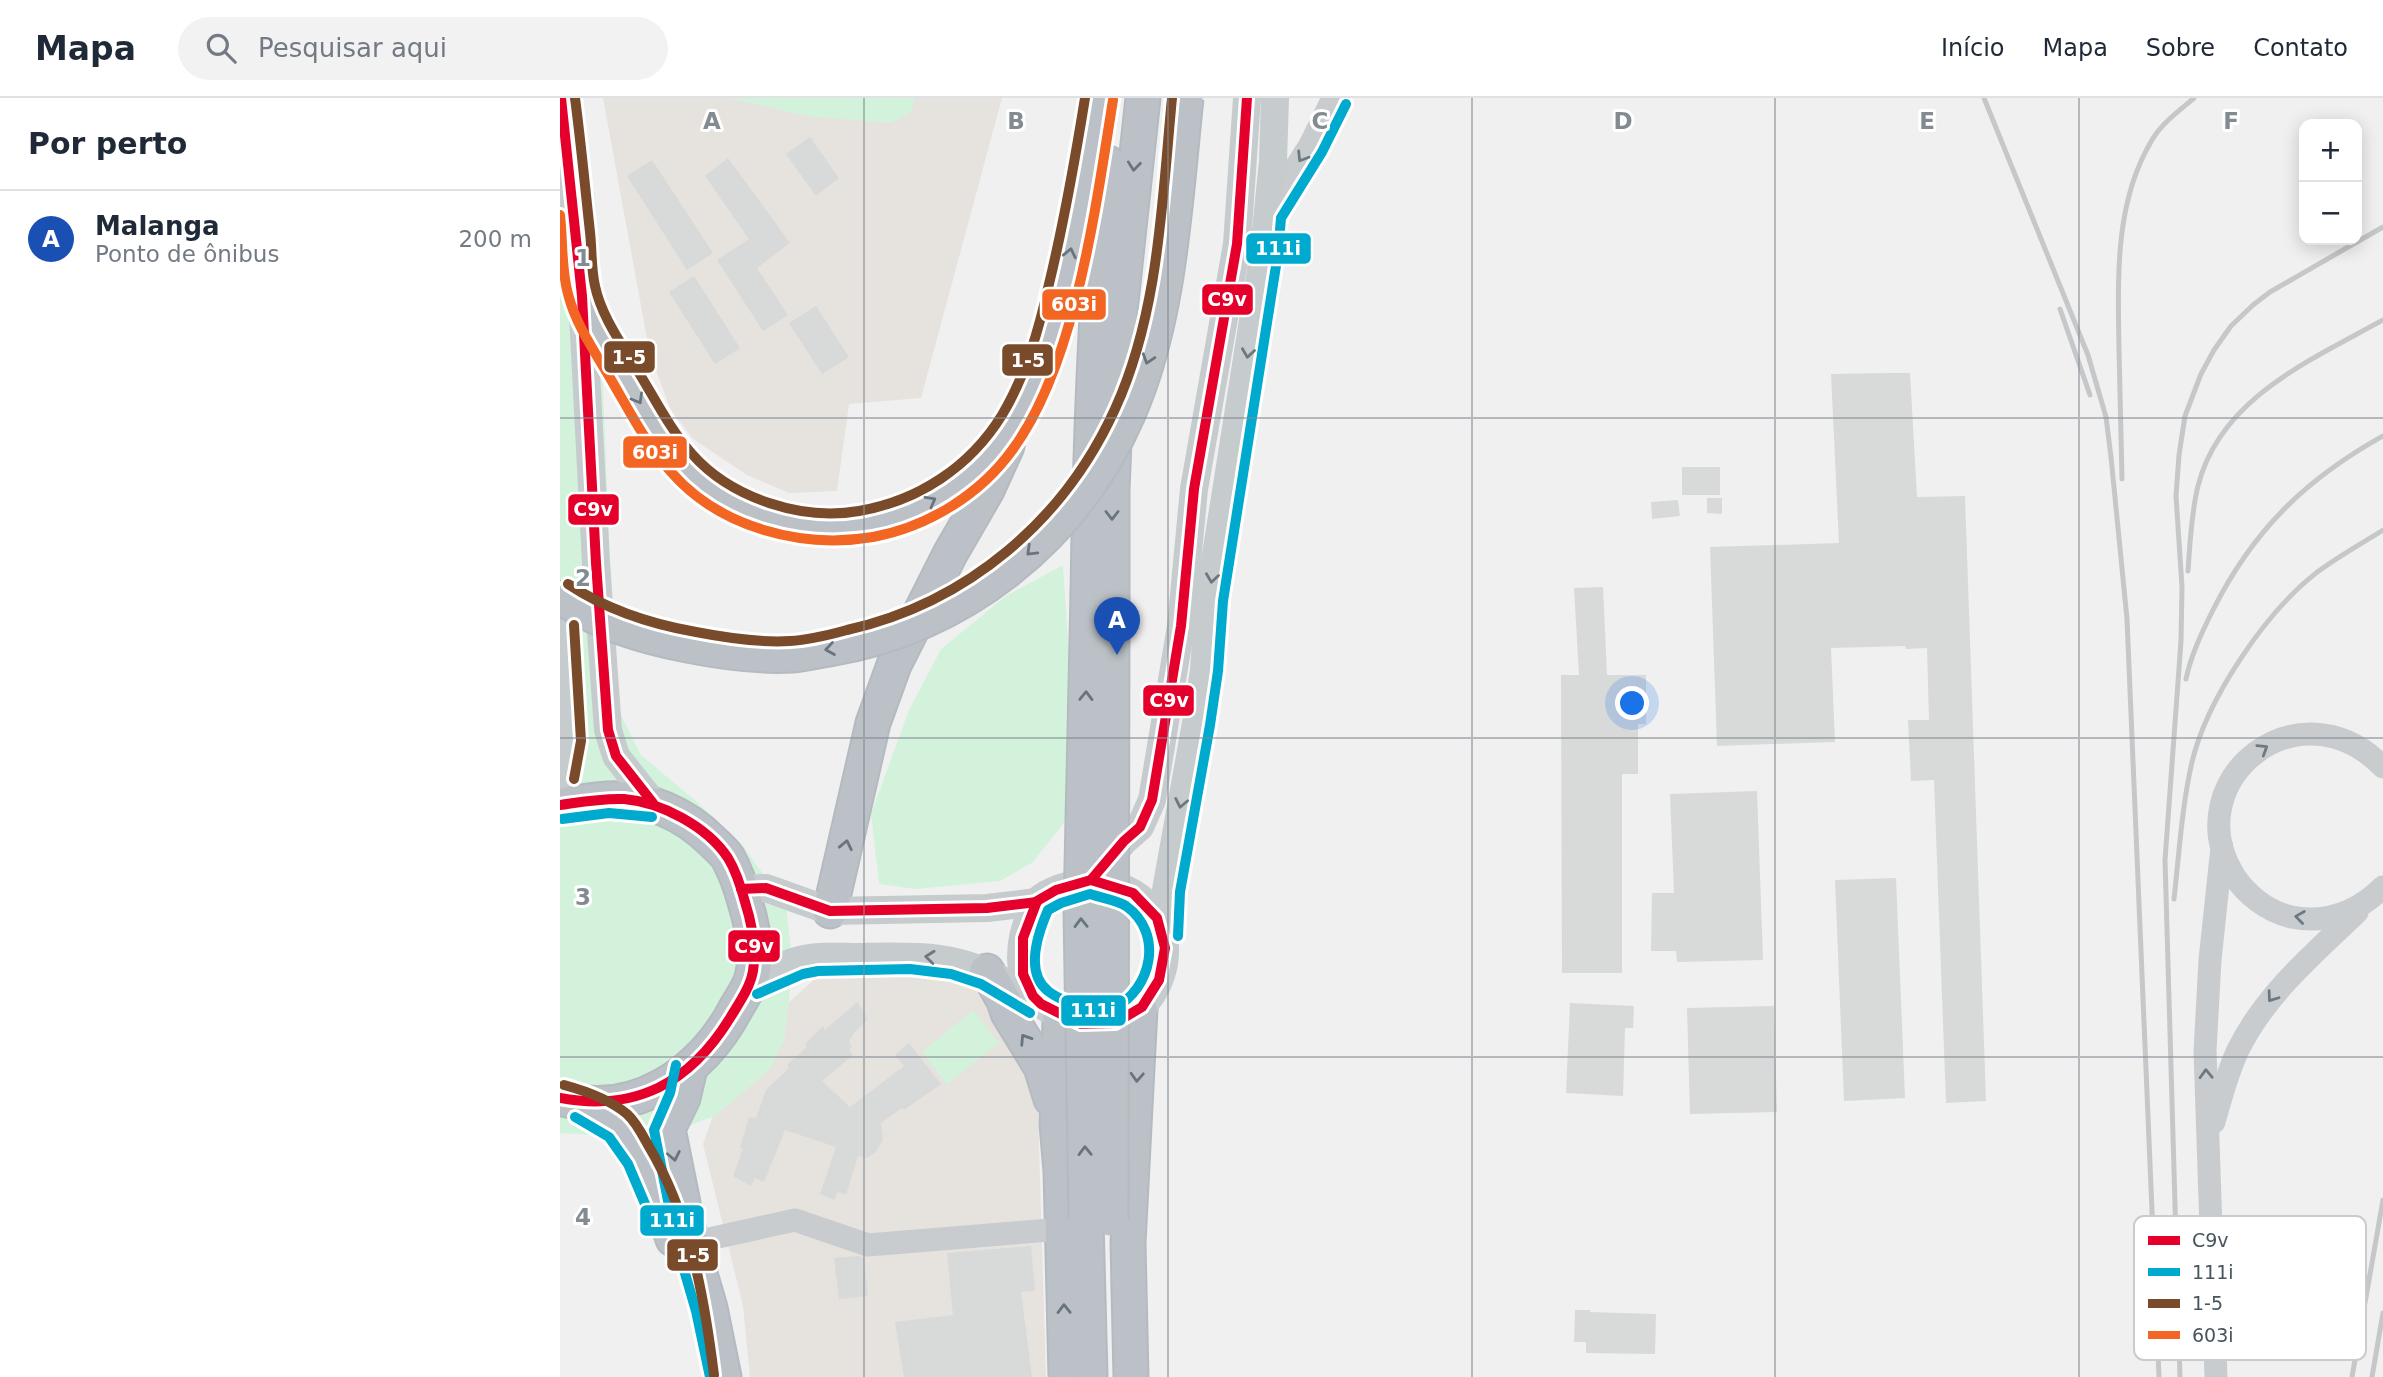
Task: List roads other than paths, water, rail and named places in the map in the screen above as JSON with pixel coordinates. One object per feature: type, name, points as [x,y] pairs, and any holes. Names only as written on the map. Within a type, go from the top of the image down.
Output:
[{"type":"highway","points":[[581,285],[619,367],[671,451],[694,477],[727,499],[767,518],[791,523],[836,528],[869,525],[900,518],[956,487],[1001,442],[1019,411],[1037,373],[1057,315],[1100,98]]},
{"type":"highway","points":[[1090,1377],[1087,1222],[1100,594],[1090,435],[1100,246],[1114,98]]},
{"type":"highway","points":[[1100,594],[1112,490],[1119,320],[1143,98]]},
{"type":"highway","points":[[560,596],[580,611],[651,638],[734,654],[793,655],[856,645],[900,631],[948,610],[1018,564],[1053,530],[1108,455],[1129,413],[1151,353],[1170,247],[1186,98]]},
{"type":"highway","points":[[830,911],[873,723],[894,665],[943,566],[987,490],[1006,451],[1019,411]]},
{"type":"highway","points":[[560,805],[609,799],[653,803],[683,818],[705,834],[727,855],[750,918],[755,952],[751,981],[725,1029],[710,1049],[690,1068],[660,1088],[626,1100],[571,1101]]},
{"type":"highway","points":[[987,971],[1008,1013],[1041,1067],[1087,1222],[1114,1377]]},
{"type":"highway","points":[[1131,1377],[1128,1243],[1140,1009]]},
{"type":"highway","points":[[1048,1010],[1057,1125]]},
{"type":"highway","points":[[690,1068],[683,1098],[668,1129],[691,1243],[710,1308],[724,1377]]},
{"type":"highway","points":[[571,1101],[619,1126],[640,1157],[658,1196],[674,1242],[689,1304],[701,1377]]},
{"type":"highway","points":[[1066,1377],[1087,1222]]},
{"type":"main road","points":[[561,98],[581,285],[608,730],[616,757],[653,803]]},
{"type":"main road","points":[[1091,880],[1124,841],[1140,827],[1152,800],[1181,626],[1194,489],[1237,244],[1247,98]]},
{"type":"main road","points":[[751,981],[799,960],[817,957],[911,955],[954,960],[987,971],[1048,1010],[1076,1024],[1093,1026],[1118,1022],[1140,1009],[1152,997],[1160,983],[1166,951],[1166,890],[1204,670],[1209,599],[1264,251],[1275,98]]},
{"type":"main road","points":[[560,626],[567,741],[560,776]]},
{"type":"main road","points":[[741,889],[766,888],[830,911],[987,908],[1037,902],[1061,887],[1091,880],[1107,881],[1137,895],[1158,919],[1164,935]]},
{"type":"main road","points":[[1037,902],[1024,929],[1020,953],[1024,978],[1048,1010]]},
{"type":"street","points":[[1267,213],[1310,145],[1333,98]]},
{"type":"street","points":[[2211,1216],[2206,1038],[2210,960],[2222,847],[2220,813],[2224,796],[2231,780],[2246,761],[2266,745],[2289,736],[2314,733],[2339,737],[2362,747],[2383,767]]},
{"type":"street","points":[[2222,847],[2228,865],[2250,896],[2283,915],[2321,919],[2348,912],[2378,892]]},
{"type":"street","points":[[2209,1142],[2237,1051],[2257,1017],[2278,988],[2303,962],[2378,892]]},
{"type":"street","points":[[691,1243],[795,1220],[868,1245],[1087,1222]]},
{"type":"railway","points":[[1984,98],[2088,355],[2106,417],[2127,619],[2152,1216]]},
{"type":"railway","points":[[2122,479],[2118,296],[2125,215],[2131,189],[2152,140],[2166,123],[2194,98]]},
{"type":"railway","points":[[2175,1216],[2165,860],[2181,641],[2182,587],[2176,496],[2185,416],[2201,374],[2231,326],[2270,292],[2383,227]]},
{"type":"railway","points":[[2060,309],[2090,395]]},
{"type":"railway","points":[[2188,571],[2192,518],[2198,486],[2209,455],[2226,429],[2247,405],[2272,385],[2327,350],[2383,320]]},
{"type":"railway","points":[[2186,679],[2194,652],[2213,610],[2229,581],[2264,531],[2306,489],[2383,436]]},
{"type":"railway","points":[[2174,899],[2183,813],[2192,762],[2200,737],[2224,685],[2258,634],[2297,590],[2324,567],[2383,530]]},
{"type":"railway","points":[[2366,1297],[2383,1200]]},
{"type":"railway","points":[[2372,1377],[2383,1313]]},
{"type":"railway","points":[[2158,1360],[2159,1377]]},
{"type":"railway","points":[[2180,1360],[2180,1377]]},
{"type":"railway","points":[[2352,1377],[2355,1360]]},
{"type":"place","name":"Malanga","points":[[1117,655]]}]
